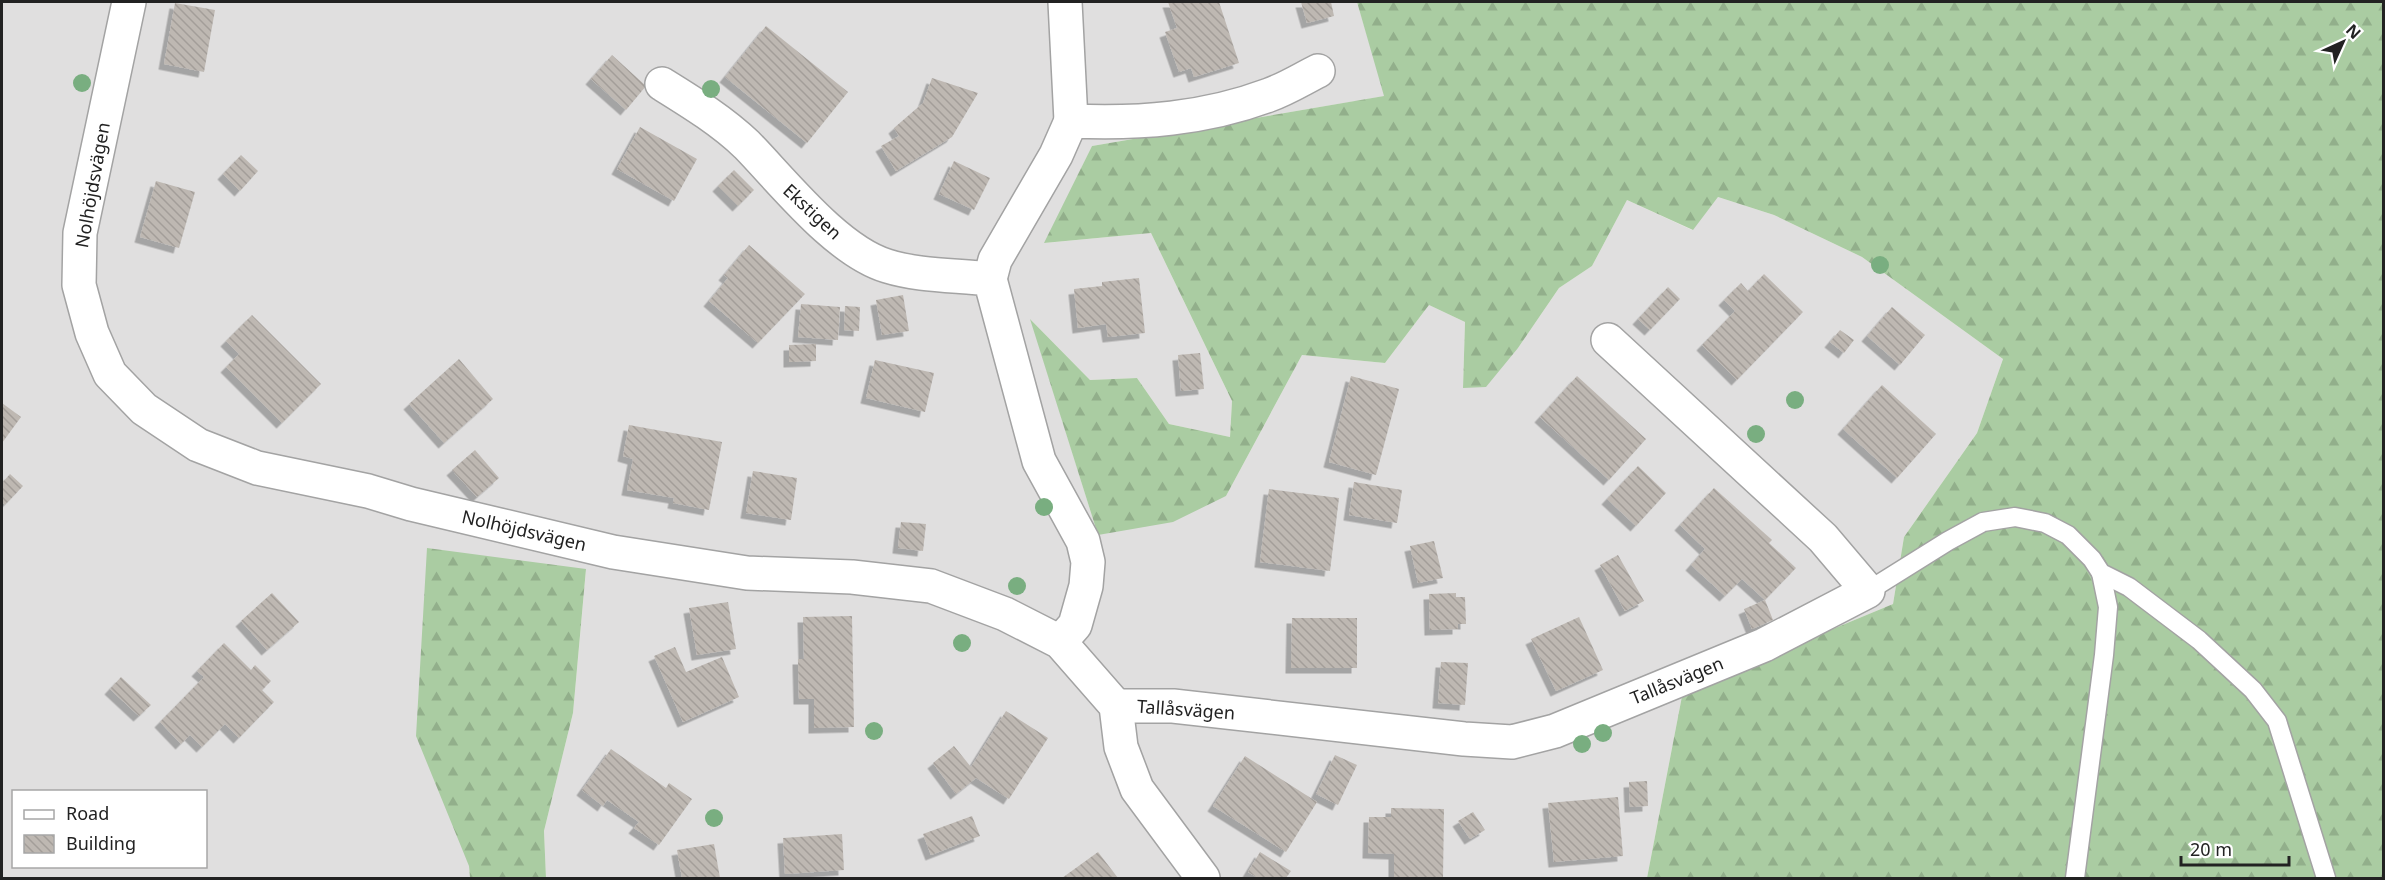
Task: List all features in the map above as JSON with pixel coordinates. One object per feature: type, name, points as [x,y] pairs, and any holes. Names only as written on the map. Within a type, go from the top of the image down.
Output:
[{"type":"street","name":"Nolhöjdsvägen","points":[[129,2],[80,233],[79,285],[92,333],[110,374],[144,409],[198,445],[256,468],[368,491],[411,504],[613,552],[747,573],[852,577],[931,586],[1005,614],[1060,642],[1116,706]]},
{"type":"street","points":[[1060,642],[1075,625],[1086,586],[1088,562],[1083,541],[1039,461],[990,279],[995,260],[1056,155],[1071,121],[1065,2]]},
{"type":"street","points":[[1071,121],[1167,120],[1209,113],[1271,95],[1318,71]]},
{"type":"street","name":"Ekstigen","points":[[662,84],[709,114],[746,144],[777,178],[854,251],[885,266],[912,272],[990,279]]},
{"type":"street","points":[[1608,340],[1822,538],[1868,591]]},
{"type":"street","name":"Tallåsvägen","points":[[1116,706],[1173,706],[1440,737],[1512,742],[1556,731],[1764,645],[1868,591]]},
{"type":"street","points":[[1116,706],[1121,747],[1137,789],[1203,879]]},
{"type":"lane","points":[[1868,591],[1983,522],[2015,517],[2045,523],[2068,535],[2092,559],[2101,573],[2108,607],[2104,655],[2075,879]]},
{"type":"lane","points":[[2101,573],[2129,587],[2199,640],[2253,690],[2277,721],[2326,879]]},
{"type":"shaded area","points":[[2,2],[1357,2],[1385,96],[1092,146],[1045,243],[1151,233],[1232,401],[1230,437],[1169,424],[1137,378],[1090,380],[1031,320],[1098,535],[1226,496],[1302,355],[1385,363],[1429,305],[1465,322],[1463,387],[1518,348],[1559,288],[1592,266],[1627,200],[1692,230],[1718,197],[1774,215],[1862,257],[2003,359],[1977,433],[1904,537],[1893,604],[1683,691],[1647,878],[546,878],[544,831],[573,713],[586,570],[469,866],[470,878],[2,878]]},
{"type":"green space","points":[[1357,2],[2383,2],[2383,878],[1647,878],[1683,691],[1893,604],[1904,537],[1977,433],[2003,359],[1862,257],[1774,215],[1718,197],[1693,230],[1627,200],[1592,266],[1559,288],[1518,348],[1486,387],[1463,388],[1465,322],[1429,305],[1385,363],[1302,355],[1226,496],[1173,522],[1098,535],[1030,319],[1090,380],[1137,378],[1169,424],[1230,437],[1232,401],[1151,233],[1044,243],[1092,146],[1384,96]]},
{"type":"green space","points":[[427,548],[586,569],[573,713],[544,831],[546,878],[470,878],[469,866],[416,736]]},
{"type":"building","points":[[1168,2],[1219,2],[1239,63],[1194,77],[1191,68],[1179,72],[1165,32],[1177,28]]},
{"type":"building","points":[[1301,2],[1331,2],[1334,16],[1307,23]]},
{"type":"building","points":[[175,3],[215,10],[204,72],[164,64]]},
{"type":"building","points":[[766,26],[848,92],[807,143],[725,77]]},
{"type":"building","points":[[612,55],[646,86],[626,110],[591,79]]},
{"type":"building","points":[[932,78],[978,93],[952,137],[896,171],[881,146],[899,136],[894,128],[923,103]]},
{"type":"building","points":[[640,127],[697,159],[674,201],[617,169]]},
{"type":"building","points":[[241,155],[258,171],[240,191],[223,174]]},
{"type":"building","points":[[954,161],[990,178],[974,210],[939,194]]},
{"type":"building","points":[[734,170],[754,190],[738,206],[718,186]]},
{"type":"building","points":[[156,181],[195,192],[179,248],[140,237]]},
{"type":"building","points":[[749,245],[805,294],[758,343],[709,301],[728,278],[724,275]]},
{"type":"building","points":[[1764,274],[1803,312],[1737,380],[1702,345],[1735,311],[1724,300],[1741,283],[1748,291]]},
{"type":"building","points":[[1139,278],[1145,333],[1108,337],[1106,324],[1078,328],[1074,289],[1102,286],[1102,282]]},
{"type":"building","points":[[1668,287],[1680,299],[1650,330],[1638,319]]},
{"type":"building","points":[[903,295],[909,331],[882,335],[876,300]]},
{"type":"building","points":[[801,304],[840,307],[838,340],[798,337]]},
{"type":"building","points":[[845,306],[860,307],[859,331],[844,330]]},
{"type":"building","points":[[1892,307],[1925,335],[1900,365],[1867,336]]},
{"type":"building","points":[[252,315],[321,384],[282,423],[226,367],[239,354],[226,341]]},
{"type":"building","points":[[1840,330],[1854,340],[1844,353],[1830,342]]},
{"type":"building","points":[[816,344],[816,361],[789,362],[789,345]]},
{"type":"building","points":[[1200,353],[1204,389],[1181,391],[1178,355]]},
{"type":"building","points":[[459,359],[493,399],[444,443],[409,404]]},
{"type":"building","points":[[875,360],[934,373],[925,412],[866,398]]},
{"type":"building","points":[[1351,376],[1399,389],[1376,475],[1329,462]]},
{"type":"building","points":[[1577,376],[1646,439],[1609,480],[1540,417]]},
{"type":"building","points":[[1882,385],[1936,434],[1897,478],[1843,429]]},
{"type":"building","points":[[2,403],[21,417],[2,443]]},
{"type":"building","points":[[629,425],[722,442],[709,510],[673,503],[674,498],[627,490],[633,459],[623,456]]},
{"type":"building","points":[[475,450],[499,478],[477,497],[452,470]]},
{"type":"building","points":[[1638,466],[1666,493],[1636,526],[1607,499]]},
{"type":"building","points":[[753,471],[797,478],[791,520],[746,513]]},
{"type":"building","points":[[10,474],[23,486],[5,505],[2,502],[2,483]]},
{"type":"building","points":[[1354,482],[1402,490],[1397,523],[1349,515]]},
{"type":"building","points":[[1714,488],[1772,540],[1769,543],[1796,568],[1765,600],[1742,579],[1725,596],[1691,565],[1705,549],[1680,525]]},
{"type":"building","points":[[1269,489],[1339,498],[1330,571],[1260,562]]},
{"type":"building","points":[[901,522],[926,524],[923,551],[898,548]]},
{"type":"building","points":[[1434,541],[1443,578],[1418,583],[1410,546]]},
{"type":"building","points":[[1618,555],[1644,601],[1625,611],[1600,565]]},
{"type":"building","points":[[272,593],[299,622],[267,650],[241,621]]},
{"type":"building","points":[[1456,593],[1456,597],[1465,597],[1466,624],[1458,624],[1458,629],[1430,630],[1429,594]]},
{"type":"building","points":[[1765,600],[1773,620],[1752,629],[1744,609]]},
{"type":"building","points":[[728,602],[736,649],[697,655],[689,608]]},
{"type":"building","points":[[852,616],[854,727],[814,728],[814,699],[799,699],[798,659],[804,659],[803,617]]},
{"type":"building","points":[[1579,617],[1603,670],[1556,691],[1531,639]]},
{"type":"building","points":[[1292,618],[1357,618],[1357,668],[1291,668]]},
{"type":"building","points":[[224,643],[251,670],[255,665],[271,681],[262,690],[274,702],[239,738],[225,724],[202,747],[190,735],[181,744],[160,722],[204,677],[197,671]]},
{"type":"building","points":[[675,647],[686,672],[722,657],[739,697],[683,722],[654,656]]},
{"type":"building","points":[[1441,662],[1468,663],[1465,705],[1438,703]]},
{"type":"building","points":[[121,677],[151,705],[139,716],[110,689]]},
{"type":"building","points":[[1006,711],[1048,738],[1009,799],[976,778],[956,794],[933,763],[954,746],[971,767]]},
{"type":"building","points":[[611,749],[666,788],[669,783],[692,799],[659,845],[634,828],[639,822],[607,800],[603,806],[582,790]]},
{"type":"building","points":[[1335,755],[1357,765],[1338,805],[1316,794]]},
{"type":"building","points":[[1245,756],[1317,802],[1286,852],[1213,806]]},
{"type":"building","points":[[1647,781],[1648,806],[1630,807],[1629,782]]},
{"type":"building","points":[[1618,797],[1623,856],[1554,862],[1548,803]]},
{"type":"building","points":[[1391,808],[1444,809],[1443,878],[1394,878],[1394,854],[1368,853],[1369,817],[1391,817]]},
{"type":"building","points":[[1473,812],[1485,830],[1470,839],[1458,821]]},
{"type":"building","points":[[972,816],[980,836],[931,855],[923,834]]},
{"type":"building","points":[[842,834],[844,870],[785,874],[783,838]]},
{"type":"building","points":[[714,844],[720,878],[682,878],[677,850]]},
{"type":"building","points":[[1098,852],[1118,878],[1062,878]]},
{"type":"building","points":[[1260,852],[1291,871],[1286,878],[1258,878],[1248,872]]}]
